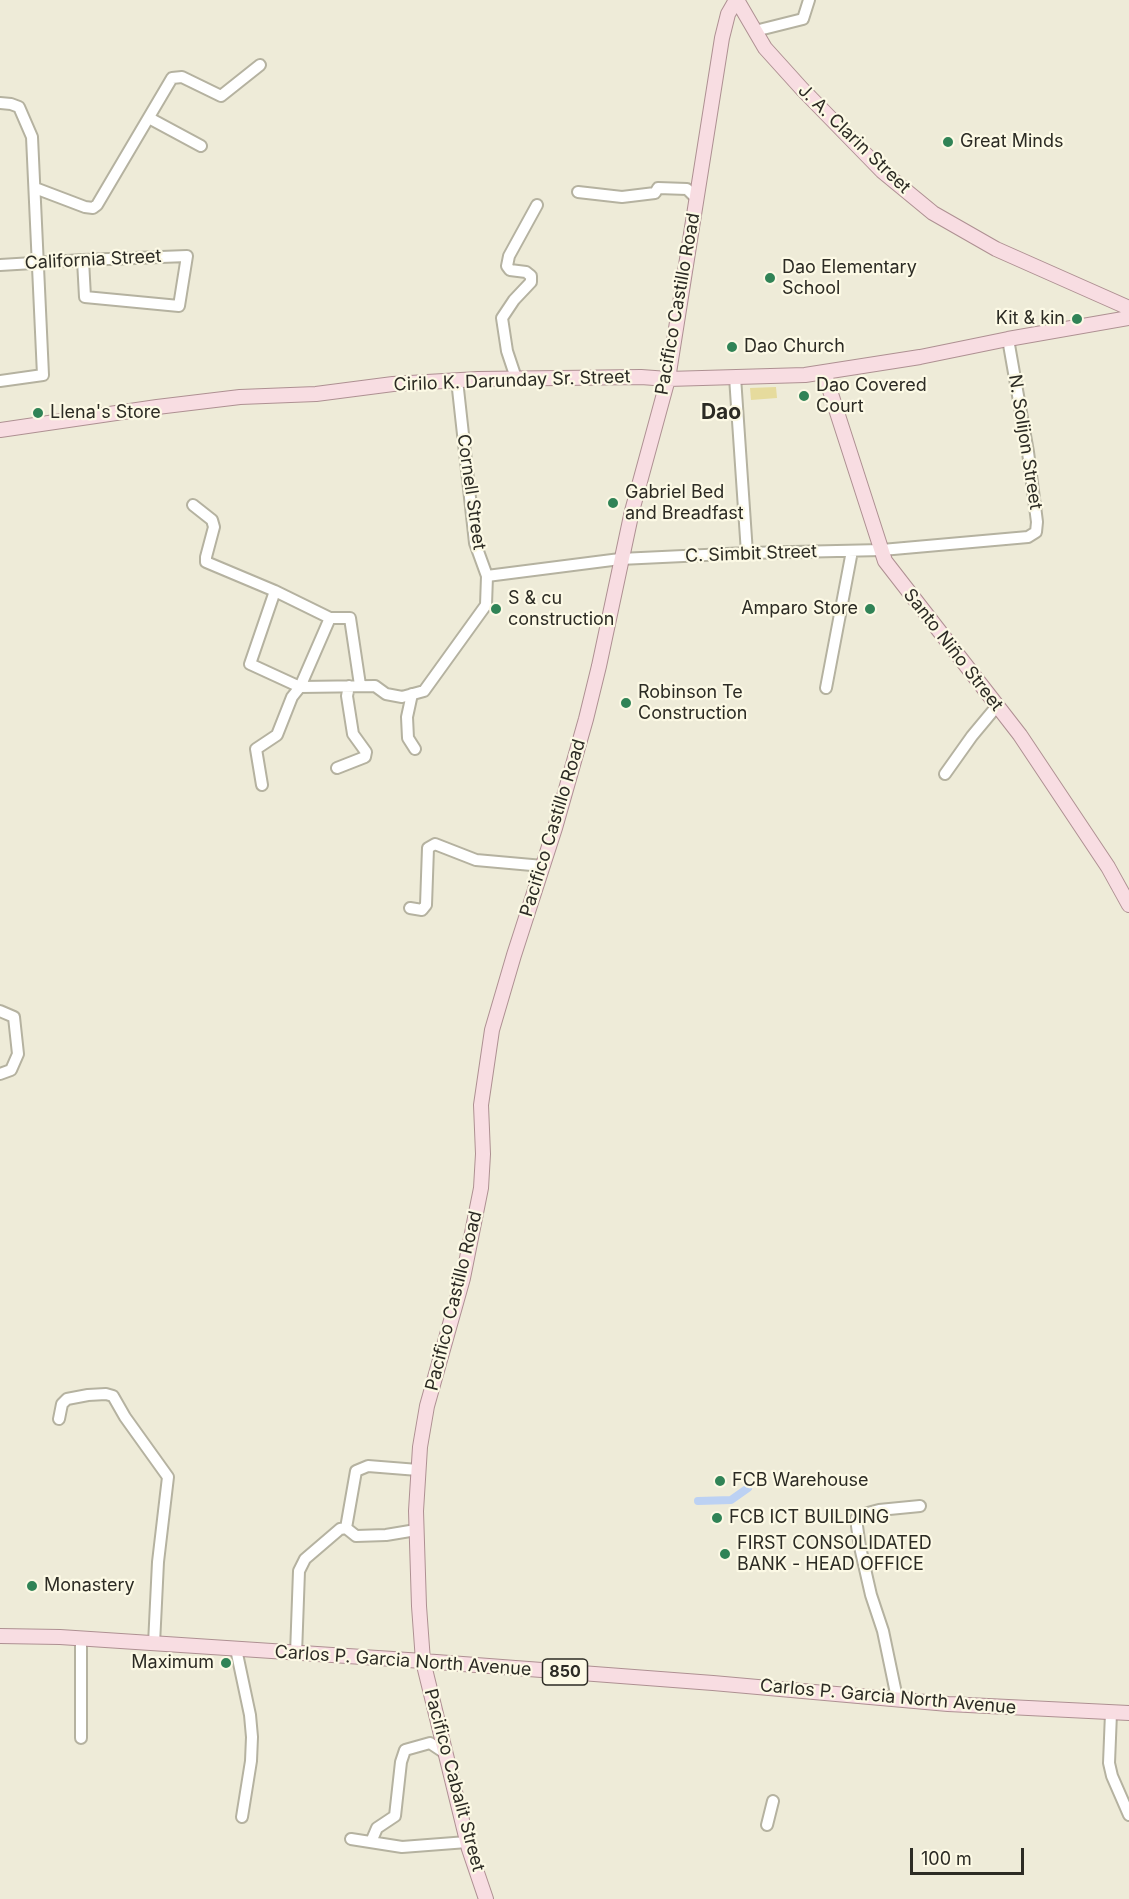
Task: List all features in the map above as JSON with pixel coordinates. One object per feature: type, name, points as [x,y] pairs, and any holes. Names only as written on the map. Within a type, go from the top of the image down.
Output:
[{"type":"main road","name":"J. A. Clarin Street","points":[[737,0],[765,48],[802,89],[874,163],[933,213],[996,249],[1129,308]]},
{"type":"main road","name":"Pacifico Castillo Road","points":[[423,1661],[416,1530],[418,1470],[427,1406],[463,1278],[481,1188],[483,1154],[481,1105],[492,1030],[513,955],[543,866],[596,677],[620,559],[668,379],[722,38],[728,14],[737,0]]},
{"type":"main road","name":"Cirilo K. Darunday Sr. Street","points":[[0,430],[142,408],[229,399],[316,394],[393,384],[516,378],[640,377],[668,379],[806,375],[921,357],[1129,318]]},
{"type":"main road","name":"Santo Niño Street","points":[[824,372],[885,561],[1020,735],[1108,867],[1129,905]]},
{"type":"main road","name":"Carlos P. Garcia North Avenue","points":[[0,1636],[423,1661],[897,1698],[948,1704],[1129,1713]]},
{"type":"main road","name":"Pacifico Cabalit Street","points":[[423,1661],[467,1842],[486,1899]]},
{"type":"street","points":[[755,31],[803,18],[809,0]]},
{"type":"street","points":[[35,188],[93,208],[97,205],[172,78],[182,77],[221,96],[260,65]]},
{"type":"street","points":[[0,103],[19,107],[32,137],[43,375],[0,381]]},
{"type":"street","points":[[149,118],[201,146]]},
{"type":"street","points":[[578,192],[622,197],[655,193],[658,188],[687,189],[698,199]]},
{"type":"street","points":[[516,378],[507,351],[502,318],[514,300],[531,282],[531,276],[526,272],[510,270],[507,266],[509,256],[537,205]]},
{"type":"street","name":"California Street","points":[[0,265],[83,260],[187,256],[179,306],[85,297],[83,260]]},
{"type":"street","name":"N. Solijon Street","points":[[882,550],[1028,537],[1036,532],[1028,452],[1008,339]]},
{"type":"street","points":[[735,377],[747,553]]},
{"type":"street","name":"Cornell Street","points":[[457,380],[475,543],[487,576],[620,559]]},
{"type":"street","points":[[193,505],[212,520],[214,527],[206,562],[330,618],[350,618],[354,685],[347,696],[353,734],[366,752],[364,757],[337,768]]},
{"type":"street","name":"C. Simbit Street","points":[[620,559],[882,550]]},
{"type":"street","points":[[826,688],[852,551]]},
{"type":"street","points":[[274,591],[250,664],[300,687],[375,686],[386,694],[402,697],[424,691],[486,605],[487,576]]},
{"type":"street","points":[[262,785],[256,749],[277,735],[291,697],[300,687],[330,618]]},
{"type":"street","points":[[412,694],[407,717],[408,738],[415,749]]},
{"type":"street","points":[[945,774],[997,706]]},
{"type":"street","points":[[410,908],[422,910],[426,905],[428,848],[435,844],[476,860],[543,866]]},
{"type":"street","points":[[0,1011],[14,1017],[18,1054],[11,1070],[0,1074]]},
{"type":"street","points":[[59,1419],[62,1404],[67,1399],[88,1395],[113,1396],[124,1417],[168,1477],[158,1562],[154,1644]]},
{"type":"street","points":[[346,1528],[356,1471],[368,1466],[418,1470]]},
{"type":"street","points":[[897,1698],[883,1631],[871,1595],[860,1547],[856,1519],[879,1510],[921,1506]]},
{"type":"street","points":[[296,1654],[299,1571],[305,1559],[340,1528],[346,1528],[356,1536],[386,1535],[416,1530]]},
{"type":"street","points":[[81,1639],[81,1738]]},
{"type":"street","points":[[236,1650],[250,1715],[252,1737],[251,1761],[242,1817]]},
{"type":"street","points":[[1111,1713],[1109,1763],[1112,1776],[1129,1815]]},
{"type":"street","points":[[371,1842],[377,1828],[395,1816],[401,1762],[405,1750],[430,1743],[445,1753]]},
{"type":"street","points":[[767,1825],[773,1801]]},
{"type":"street","points":[[351,1839],[402,1847],[467,1842]]},
{"type":"shaded area","points":[[776,387],[777,398],[751,400],[750,388]]},
{"type":"waterway","points":[[698,1501],[731,1500],[748,1488]]},
{"type":"place","name":"Great Minds","points":[[948,142]]},
{"type":"place","name":"Dao Elementary School","points":[[770,278]]},
{"type":"place","name":"Kit & kin","points":[[1077,319]]},
{"type":"place","name":"Dao Church","points":[[732,347]]},
{"type":"place","name":"Dao Covered Court","points":[[804,396]]},
{"type":"place","name":"Llena's Store","points":[[38,413]]},
{"type":"place","name":"Gabriel Bed and Breadfast","points":[[613,503]]},
{"type":"place","name":"S & cu construction","points":[[496,609]]},
{"type":"place","name":"Amparo Store","points":[[870,609]]},
{"type":"place","name":"Robinson Te Construction","points":[[626,703]]},
{"type":"place","name":"FCB Warehouse","points":[[720,1481]]},
{"type":"place","name":"FCB ICT BUILDING","points":[[717,1518]]},
{"type":"place","name":"FIRST CONSOLIDATED BANK - HEAD OFFICE","points":[[725,1554]]},
{"type":"place","name":"Monastery","points":[[32,1586]]},
{"type":"place","name":"Maximum","points":[[226,1663]]},
{"type":"district","name":"Dao","points":[[721,413]]}]
